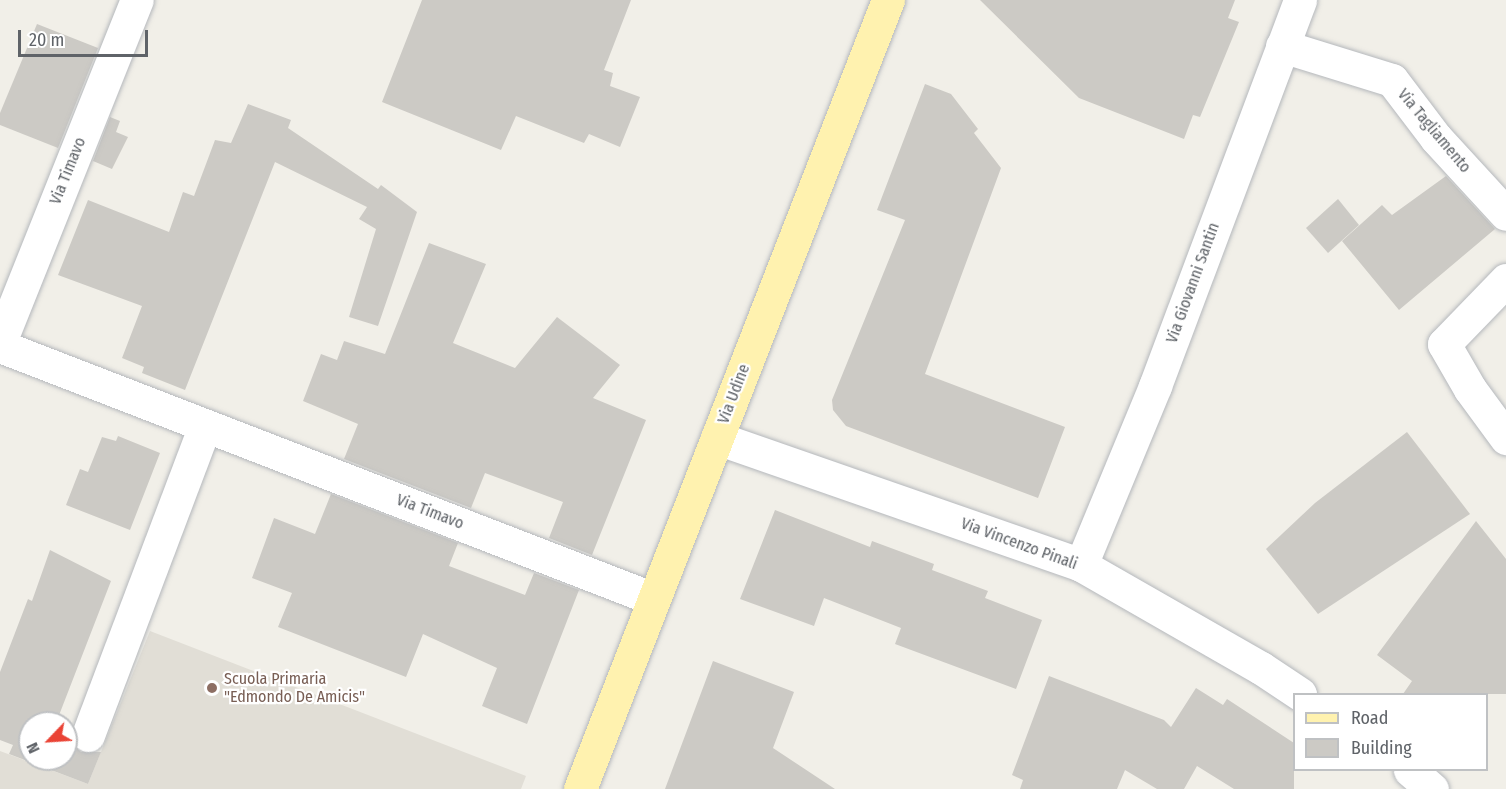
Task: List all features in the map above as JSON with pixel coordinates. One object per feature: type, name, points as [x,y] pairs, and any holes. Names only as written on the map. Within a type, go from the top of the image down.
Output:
[{"type":"main road","name":"Via Udine","points":[[580,789],[888,0]]},
{"type":"street","name":"Via Timavo","points":[[137,0],[0,344],[205,426],[654,599]]},
{"type":"street","name":"Via Giovanni Santin","points":[[1081,565],[1155,386],[1299,0]]},
{"type":"street","name":"Via Tagliamento","points":[[1282,46],[1392,80],[1436,138],[1506,214]]},
{"type":"street","points":[[1506,280],[1444,344],[1470,389],[1506,438]]},
{"type":"street","points":[[88,735],[205,426]]},
{"type":"street","name":"Via Vincenzo Pinali","points":[[717,438],[1081,565],[1261,668],[1298,693]]},
{"type":"street","points":[[1411,771],[1432,789]]},
{"type":"shaded area","name":"Scuola Primaria \"Edmondo De Amicis\"","points":[[150,631],[526,776],[521,789],[0,789],[0,751],[18,758],[18,771],[53,771],[88,784]]},
{"type":"building","points":[[422,0],[631,0],[604,70],[613,73],[610,86],[640,97],[620,147],[589,134],[584,143],[516,116],[501,150],[382,102]]},
{"type":"building","points":[[980,0],[1235,0],[1228,18],[1239,22],[1200,117],[1193,115],[1184,139],[1079,98]]},
{"type":"building","points":[[37,24],[98,48],[58,148],[0,125],[0,113]]},
{"type":"building","points":[[925,84],[951,94],[978,129],[974,133],[1001,168],[925,374],[1065,427],[1038,498],[846,426],[833,410],[832,400],[905,220],[877,210]]},
{"type":"building","points":[[248,104],[291,120],[288,128],[378,189],[381,185],[417,212],[378,326],[349,317],[376,229],[359,219],[367,207],[275,162],[185,390],[142,373],[144,367],[122,358],[142,306],[58,275],[88,200],[169,232],[183,192],[194,196],[215,140],[231,143]]},
{"type":"building","points":[[110,117],[120,121],[116,132],[128,137],[112,169],[93,161]]},
{"type":"building","points":[[1446,176],[1495,229],[1399,310],[1342,241],[1382,205],[1392,215]]},
{"type":"building","points":[[1338,199],[1359,225],[1328,253],[1306,228]]},
{"type":"building","points":[[429,243],[486,264],[453,343],[515,368],[557,317],[620,365],[593,398],[646,420],[592,555],[549,538],[563,502],[485,473],[471,508],[344,459],[358,424],[303,401],[321,354],[337,360],[344,341],[385,354]]},
{"type":"building","points":[[1407,432],[1470,514],[1318,614],[1266,549],[1315,503]]},
{"type":"building","points":[[118,436],[160,453],[130,530],[66,505],[80,469],[88,472],[102,437],[116,441]]},
{"type":"building","points":[[331,494],[458,543],[449,566],[525,595],[534,573],[579,590],[527,724],[482,706],[497,668],[423,634],[406,677],[278,627],[292,593],[252,578],[274,518],[315,534]]},
{"type":"building","points":[[775,510],[870,547],[872,541],[934,564],[932,570],[988,591],[985,598],[1042,620],[1016,689],[895,644],[901,628],[824,598],[814,626],[740,599]]},
{"type":"building","points":[[1476,521],[1506,559],[1506,694],[1404,693],[1412,681],[1377,655]]},
{"type":"building","points":[[50,550],[111,581],[61,711],[18,711],[18,757],[9,754],[13,745],[0,740],[0,672],[28,599],[32,601]]},
{"type":"building","points":[[713,661],[794,692],[773,748],[835,789],[665,789]]},
{"type":"building","points":[[1049,676],[1164,720],[1171,727],[1196,688],[1223,705],[1227,699],[1293,742],[1294,789],[1234,789],[1197,766],[1184,789],[1157,789],[1125,770],[1117,789],[1020,789],[1023,780],[1012,775]]},
{"type":"building","points":[[78,749],[81,752],[101,752],[88,784],[54,771],[78,771]]},
{"type":"place","name":"Scuola Primaria \"Edmondo De Amicis\"","points":[[212,688]]}]
